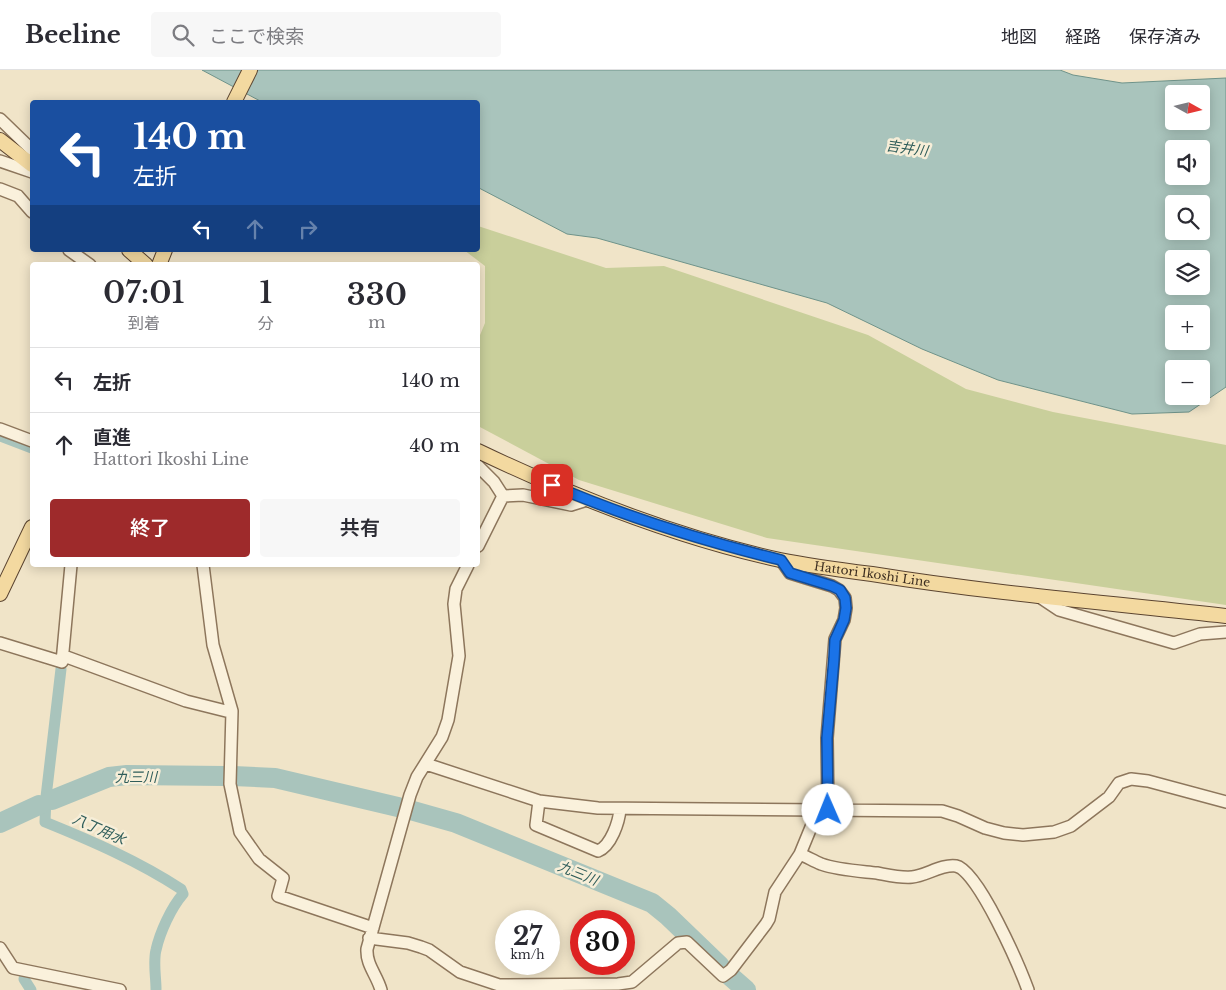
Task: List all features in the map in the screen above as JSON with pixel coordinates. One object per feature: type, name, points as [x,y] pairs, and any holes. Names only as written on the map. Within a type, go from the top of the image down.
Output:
[{"type":"main road","points":[[235,100],[250,70]]},
{"type":"main road","points":[[0,140],[30,163]]},
{"type":"main road","points":[[131,252],[143,262]]},
{"type":"main road","name":"Hattori Ikoshi Line","points":[[480,452],[587,500],[695,537],[781,560],[932,584],[1226,616]]},
{"type":"main road","points":[[0,594],[30,531]]},
{"type":"street","points":[[0,119],[30,148]]},
{"type":"street","points":[[0,161],[30,171]]},
{"type":"street","points":[[0,189],[18,196],[30,210]]},
{"type":"street","points":[[72,252],[86,262]]},
{"type":"street","points":[[0,429],[30,440]]},
{"type":"street","points":[[480,468],[494,482],[503,496]]},
{"type":"street","points":[[503,496],[523,495],[572,505],[587,500]]},
{"type":"street","points":[[480,542],[503,496]]},
{"type":"street","points":[[781,560],[790,573],[832,586],[840,590],[845,598],[844,620],[835,640],[827,738],[828,810]]},
{"type":"street","points":[[0,643],[62,662],[71,567]]},
{"type":"street","points":[[203,567],[213,645],[232,711],[230,784],[240,832],[259,858],[283,878],[278,896],[371,933],[429,950],[460,972],[499,985],[618,984],[632,982],[682,941],[687,942],[723,976],[731,970],[770,919],[775,892],[800,854],[814,820],[815,810]]},
{"type":"street","points":[[380,990],[379,983],[366,956],[410,795],[417,777],[442,737],[448,720],[459,656],[454,604],[456,589],[467,567]]},
{"type":"street","points":[[1037,595],[1059,610],[1174,643],[1200,634],[1226,632]]},
{"type":"street","points":[[64,656],[186,701],[232,711]]},
{"type":"street","points":[[426,764],[538,801],[620,809],[942,812],[958,816],[985,828],[1023,835],[1054,832],[1071,826],[1108,797],[1119,783],[1131,779],[1148,781],[1226,802]]},
{"type":"street","points":[[538,801],[536,825],[598,851],[604,848],[619,819],[620,809]]},
{"type":"street","points":[[800,854],[820,864],[901,877],[913,877],[949,866],[958,866],[968,874],[978,888],[998,923],[1028,990]]},
{"type":"street","points":[[0,948],[13,968],[120,990]]},
{"type":"green space","points":[[480,227],[606,268],[664,266],[868,335],[966,389],[1053,412],[1226,445],[1226,605],[767,538],[579,480],[480,427],[480,335],[485,323],[485,266],[467,252],[480,252]]},
{"type":"water","name":"吉井川","points":[[202,70],[1060,70],[1073,75],[1122,83],[1226,78],[1226,387],[1210,398],[1210,360],[1165,360],[1165,405],[1199,405],[1189,412],[1132,414],[998,380],[922,349],[827,303],[597,238],[567,234],[480,189],[480,100],[258,100]]},
{"type":"waterway","name":"八丁用水","points":[[0,436],[30,447]]},
{"type":"waterway","name":"八丁用水","points":[[61,669],[46,797],[45,822],[114,852],[148,869],[181,889],[183,894],[167,920],[156,950],[156,989]]},
{"type":"waterway","name":"九三川","points":[[52,800],[109,777],[127,775],[225,776]]},
{"type":"waterway","name":"九三川","points":[[233,776],[275,778],[402,808]]},
{"type":"waterway","name":"九三川","points":[[0,823],[39,805]]},
{"type":"waterway","name":"九三川","points":[[410,810],[456,823],[652,903],[720,966]]},
{"type":"waterway","name":"九三川","points":[[730,976],[746,990]]},
{"type":"waterway","points":[[24,979],[31,990]]},
{"type":"route","points":[[552,485],[587,500],[661,526],[729,547],[781,560],[790,573],[840,590],[845,598],[846,608],[844,620],[835,640],[827,738],[828,810]]}]
